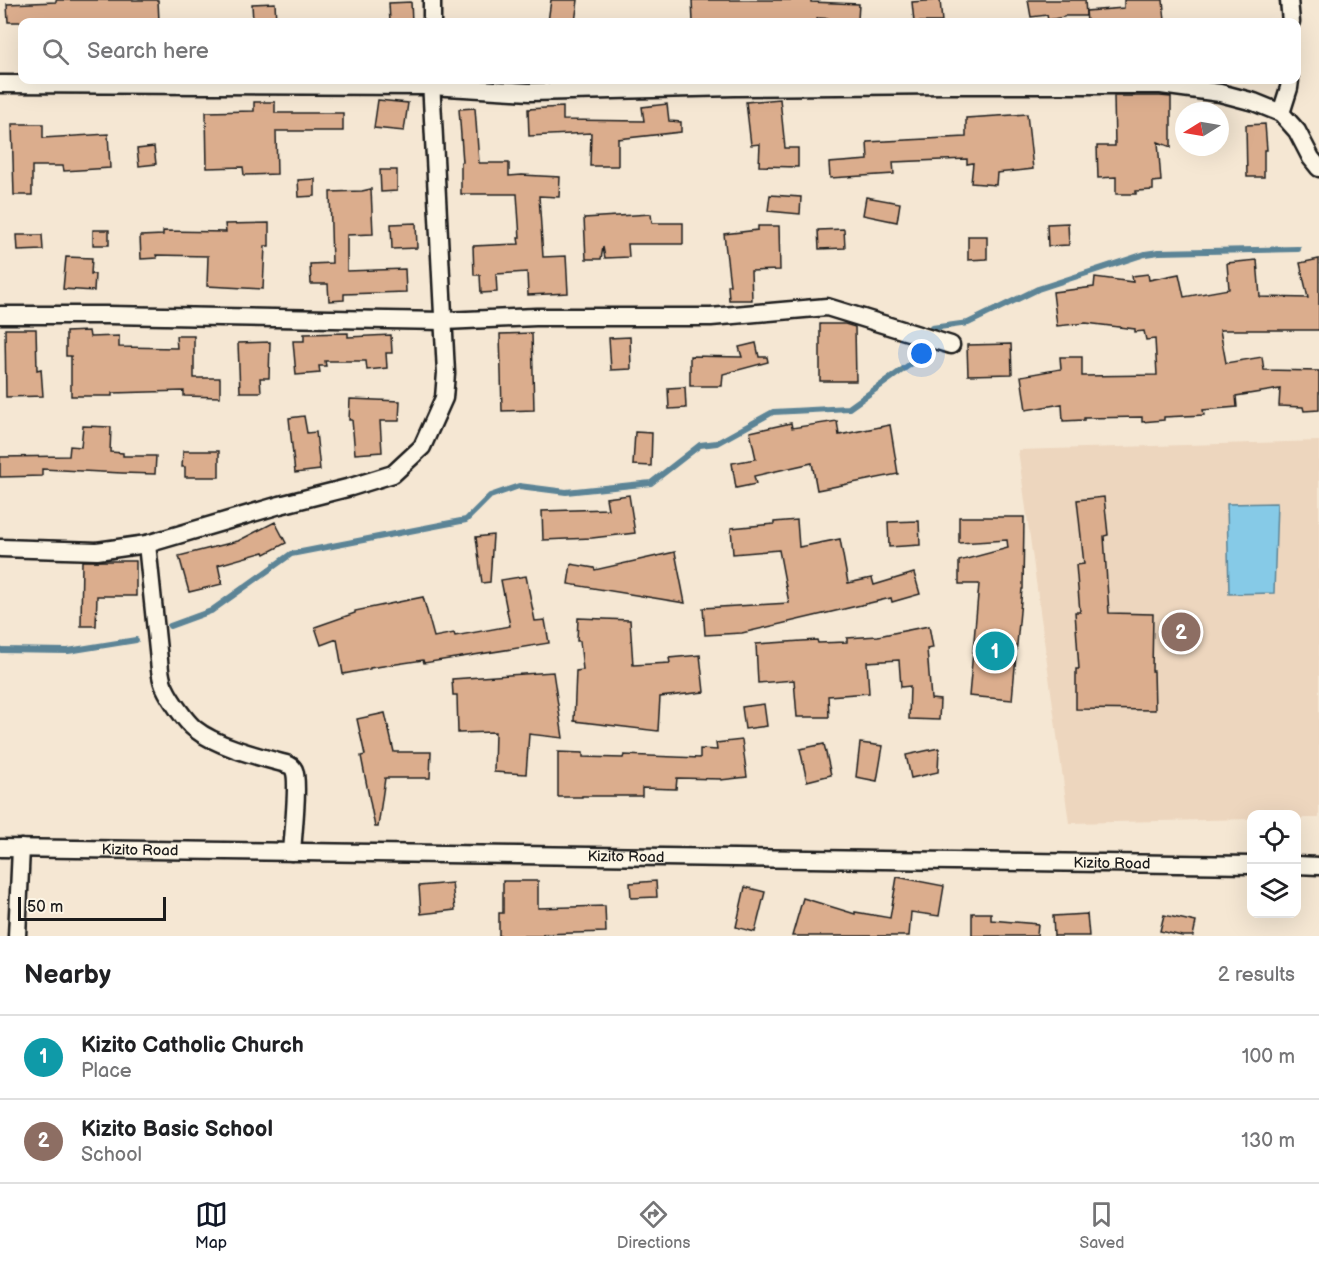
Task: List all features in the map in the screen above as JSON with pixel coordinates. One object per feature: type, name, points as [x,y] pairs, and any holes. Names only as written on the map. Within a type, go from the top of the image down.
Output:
[{"type":"street","points":[[432,0],[432,18]]},
{"type":"street","points":[[1289,0],[1291,18]]},
{"type":"street","points":[[0,84],[18,84]]},
{"type":"street","points":[[0,548],[97,551],[147,544],[393,474],[422,447],[444,398],[446,373],[431,84]]},
{"type":"street","points":[[442,84],[530,92],[735,87],[1161,85],[1220,93],[1254,102],[1281,113],[1297,131],[1319,168]]},
{"type":"street","points":[[1281,113],[1290,84]]},
{"type":"street","points":[[0,315],[444,321],[536,317],[711,317],[827,307],[951,345]]},
{"type":"street","points":[[147,544],[160,670],[165,688],[178,709],[195,729],[216,741],[291,766],[294,770],[296,789],[292,852]]},
{"type":"street","name":"Kizito Road","points":[[0,848],[1247,865]]},
{"type":"street","points":[[17,936],[21,848]]},
{"type":"street","points":[[1301,865],[1319,866]]},
{"type":"shaded area","points":[[1319,441],[1319,818],[1301,818],[1301,810],[1247,810],[1247,819],[1069,823],[1018,450]]},
{"type":"water","points":[[1277,503],[1274,593],[1229,594],[1227,504]]},
{"type":"building","points":[[56,0],[158,0],[159,18],[18,18],[18,22],[8,22],[7,4],[56,2]]},
{"type":"building","points":[[551,0],[578,0],[576,18],[549,18]]},
{"type":"building","points":[[692,0],[811,0],[811,2],[859,4],[858,18],[693,18]]},
{"type":"building","points":[[940,0],[942,18],[914,18],[912,2]]},
{"type":"building","points":[[1028,0],[1085,0],[1086,16],[1031,17]]},
{"type":"building","points":[[1124,0],[1163,0],[1165,18],[1087,18],[1086,11],[1124,8]]},
{"type":"building","points":[[411,2],[412,18],[390,18],[389,3]]},
{"type":"building","points":[[275,3],[276,18],[253,18],[252,4]]},
{"type":"building","points":[[1114,96],[1171,97],[1171,147],[1158,142],[1161,181],[1153,182],[1153,190],[1136,191],[1136,194],[1116,194],[1116,177],[1098,178],[1097,146],[1115,146]]},
{"type":"building","points":[[780,99],[785,148],[798,148],[798,167],[759,166],[760,144],[751,145],[746,102]]},
{"type":"building","points":[[378,100],[408,103],[404,131],[374,128]]},
{"type":"building","points":[[254,102],[275,102],[275,113],[343,113],[343,131],[276,131],[277,174],[244,175],[243,167],[207,168],[206,112],[254,111]]},
{"type":"building","points":[[667,104],[669,121],[681,122],[681,132],[618,139],[618,166],[590,166],[591,133],[529,136],[528,109],[563,107],[563,120],[644,121],[642,107]]},
{"type":"building","points":[[475,108],[479,163],[509,163],[509,176],[560,177],[559,197],[539,196],[543,257],[566,256],[568,293],[528,295],[527,272],[496,274],[497,292],[481,293],[480,275],[474,275],[473,246],[519,244],[518,238],[520,238],[517,194],[461,194],[461,162],[463,162],[459,109]]},
{"type":"building","points":[[1027,114],[1033,169],[997,173],[996,185],[971,183],[973,163],[967,164],[967,159],[893,162],[894,174],[830,178],[829,163],[868,160],[867,142],[966,137],[966,118]]},
{"type":"building","points":[[12,124],[43,124],[43,138],[108,134],[110,168],[64,171],[63,166],[32,166],[32,195],[14,195]]},
{"type":"building","points":[[1265,124],[1267,150],[1264,150],[1264,177],[1247,177],[1246,125]]},
{"type":"building","points":[[154,147],[156,164],[139,166],[137,149]]},
{"type":"building","points":[[380,170],[397,170],[397,191],[381,192]]},
{"type":"building","points":[[315,179],[315,196],[299,197],[298,180]]},
{"type":"building","points":[[371,189],[373,234],[347,235],[347,271],[405,269],[406,292],[344,294],[344,300],[329,301],[328,284],[311,284],[310,264],[332,263],[330,192]]},
{"type":"building","points":[[770,195],[801,197],[800,214],[768,211]]},
{"type":"building","points":[[866,197],[900,203],[897,222],[863,215]]},
{"type":"building","points":[[651,214],[652,223],[683,223],[683,244],[628,244],[629,257],[605,258],[603,247],[601,259],[586,259],[584,218]]},
{"type":"building","points":[[269,223],[269,246],[265,246],[263,289],[207,286],[208,256],[156,255],[157,258],[141,259],[140,236],[163,235],[163,231],[226,232],[225,224]]},
{"type":"building","points":[[416,223],[417,248],[392,249],[391,224]]},
{"type":"building","points":[[1068,223],[1069,245],[1048,246],[1047,224]]},
{"type":"building","points":[[758,226],[779,226],[780,270],[751,271],[752,300],[729,300],[728,285],[730,285],[724,234],[758,230]]},
{"type":"building","points":[[844,229],[845,248],[819,249],[818,230]]},
{"type":"building","points":[[93,230],[109,230],[109,245],[93,245]]},
{"type":"building","points":[[17,235],[42,235],[43,250],[18,251]]},
{"type":"building","points":[[968,236],[987,236],[987,259],[968,260]]},
{"type":"building","points":[[66,257],[92,258],[91,274],[95,274],[94,291],[63,289]]},
{"type":"building","points":[[1319,259],[1319,330],[1220,330],[1226,363],[1262,357],[1264,370],[1319,371],[1319,410],[1304,411],[1303,407],[1279,406],[1280,389],[1236,396],[1237,407],[1203,410],[1204,415],[1164,417],[1164,420],[1142,422],[1142,417],[1084,418],[1084,420],[1063,421],[1062,404],[1026,410],[1021,376],[1061,369],[1060,357],[1082,357],[1082,376],[1157,375],[1155,339],[1146,340],[1144,331],[1135,332],[1135,329],[1086,323],[1057,326],[1053,292],[1094,287],[1095,277],[1133,282],[1132,276],[1148,274],[1149,280],[1179,274],[1184,297],[1229,289],[1227,263],[1257,260],[1260,297],[1308,298],[1300,263]]},
{"type":"building","points":[[820,324],[845,324],[855,327],[856,381],[820,381]]},
{"type":"building","points":[[5,329],[36,329],[37,370],[41,369],[43,396],[6,397]]},
{"type":"building","points":[[89,331],[90,337],[119,336],[119,347],[177,348],[176,336],[194,336],[194,378],[220,378],[220,397],[184,396],[184,391],[112,393],[112,396],[71,396],[71,356],[66,356],[66,332]]},
{"type":"building","points":[[348,333],[348,337],[391,335],[392,353],[386,353],[387,368],[367,370],[366,361],[325,361],[326,366],[319,366],[320,373],[296,375],[293,341],[304,341],[304,334]]},
{"type":"building","points":[[532,333],[534,410],[502,411],[500,334]]},
{"type":"building","points":[[630,337],[631,369],[611,370],[609,338]]},
{"type":"building","points":[[270,342],[269,378],[260,378],[261,392],[240,392],[238,343]]},
{"type":"building","points":[[756,343],[759,357],[767,357],[768,362],[723,374],[722,386],[690,386],[690,356],[742,357],[739,347]]},
{"type":"building","points":[[1011,344],[1012,374],[968,375],[967,345]]},
{"type":"building","points":[[685,387],[686,408],[669,409],[668,388]]},
{"type":"building","points":[[350,399],[400,401],[399,421],[380,421],[382,452],[355,454],[352,420],[349,420]]},
{"type":"building","points":[[304,416],[307,433],[316,432],[320,470],[295,473],[289,418]]},
{"type":"building","points":[[837,421],[839,435],[890,425],[898,474],[817,490],[812,463],[754,476],[756,484],[736,488],[732,463],[756,459],[750,432],[791,423],[792,428]]},
{"type":"building","points":[[83,426],[111,427],[110,452],[123,453],[123,456],[156,456],[155,474],[42,469],[42,476],[0,477],[0,457],[69,456],[70,446],[81,447]]},
{"type":"building","points":[[635,432],[652,433],[651,466],[633,465]]},
{"type":"building","points":[[183,451],[219,451],[219,477],[185,477],[185,467],[182,467]]},
{"type":"building","points":[[629,495],[635,533],[543,540],[542,511],[608,509],[606,498]]},
{"type":"building","points":[[1104,497],[1108,535],[1104,536],[1109,613],[1153,614],[1152,671],[1154,671],[1155,710],[1076,709],[1076,669],[1079,669],[1075,612],[1080,612],[1076,565],[1084,564],[1077,500]]},
{"type":"building","points":[[959,517],[1024,517],[1023,589],[1012,700],[969,696],[979,584],[959,584],[959,561],[1008,548],[1007,540],[959,543]]},
{"type":"building","points":[[797,520],[799,547],[840,539],[848,583],[872,578],[874,585],[914,573],[920,594],[892,602],[891,598],[742,633],[705,635],[703,608],[789,603],[779,550],[733,554],[731,528]]},
{"type":"building","points":[[919,521],[920,545],[889,547],[888,522]]},
{"type":"building","points":[[275,522],[286,543],[265,554],[264,552],[218,565],[222,584],[189,592],[179,556],[238,541]]},
{"type":"building","points":[[493,535],[490,582],[482,583],[476,537]]},
{"type":"building","points":[[675,552],[685,603],[568,584],[571,564],[595,570]]},
{"type":"building","points":[[82,561],[136,561],[136,596],[97,596],[96,626],[81,626]]},
{"type":"building","points":[[526,576],[535,621],[545,620],[549,643],[424,663],[423,660],[343,674],[337,639],[321,645],[315,627],[355,613],[355,611],[423,597],[434,637],[454,633],[455,636],[510,626],[501,580]]},
{"type":"building","points":[[578,618],[630,620],[633,665],[670,663],[669,658],[700,655],[704,692],[660,697],[658,731],[574,721],[576,671],[583,670],[580,641],[577,641]]},
{"type":"building","points":[[929,626],[933,648],[927,649],[931,699],[940,700],[939,720],[909,719],[910,686],[901,687],[899,660],[867,662],[869,693],[828,696],[829,717],[797,717],[794,680],[758,683],[756,644],[817,640],[818,643],[847,642],[847,638],[878,636]]},
{"type":"building","points":[[553,672],[563,738],[529,734],[526,774],[494,772],[495,732],[458,733],[457,695],[453,695],[452,679]]},
{"type":"building","points":[[764,704],[767,726],[745,729],[742,707]]},
{"type":"building","points":[[385,713],[394,752],[431,752],[430,778],[385,778],[378,827],[375,827],[361,756],[365,755],[357,719]]},
{"type":"building","points":[[742,740],[747,777],[721,780],[677,778],[676,789],[642,788],[642,796],[558,797],[558,752],[583,753],[583,757],[623,758],[624,755],[700,758],[700,749],[717,750],[716,743]]},
{"type":"building","points":[[860,743],[883,746],[877,781],[856,777]]},
{"type":"building","points":[[824,744],[831,775],[807,781],[800,749]]},
{"type":"building","points":[[939,748],[938,772],[911,778],[906,755]]},
{"type":"building","points":[[897,877],[944,886],[939,916],[911,912],[909,936],[792,936],[803,898],[855,914],[855,912],[890,918]]},
{"type":"building","points":[[503,881],[538,881],[538,908],[605,906],[606,932],[499,936],[499,913],[503,913]]},
{"type":"building","points":[[656,881],[657,897],[631,898],[630,883]]},
{"type":"building","points":[[452,883],[455,910],[421,914],[419,886]]},
{"type":"building","points":[[745,887],[765,892],[755,932],[736,927]]},
{"type":"building","points":[[972,913],[991,913],[991,920],[1038,924],[1037,936],[972,936]]},
{"type":"building","points":[[1087,914],[1089,936],[1054,936],[1053,916]]},
{"type":"building","points":[[1164,915],[1196,922],[1193,936],[1160,931]]},
{"type":"waterway","points":[[932,328],[968,323],[1038,289],[1145,254],[1298,249]]},
{"type":"waterway","points":[[170,626],[211,611],[291,554],[466,520],[490,496],[519,486],[566,492],[651,483],[700,445],[717,443],[773,412],[849,408],[912,363],[921,348]]},
{"type":"waterway","points":[[0,650],[68,651],[136,640]]},
{"type":"place","name":"Kizito Basic School","points":[[1181,632]]},
{"type":"place","name":"Kizito Catholic Church","points":[[995,651]]}]
